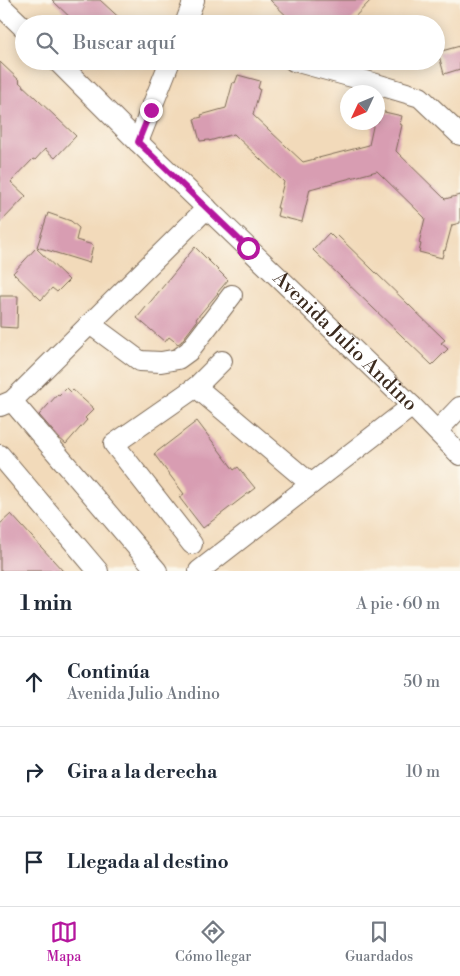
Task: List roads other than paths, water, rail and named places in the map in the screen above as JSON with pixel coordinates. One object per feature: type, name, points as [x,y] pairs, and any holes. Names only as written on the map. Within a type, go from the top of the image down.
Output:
[{"type":"street","points":[[189,15],[194,0]]},
{"type":"street","points":[[0,5],[15,19]]},
{"type":"street","name":"Avenida Julio Andino","points":[[66,70],[460,455]]},
{"type":"street","points":[[138,142],[166,70]]},
{"type":"street","points":[[327,70],[420,98],[460,135]]},
{"type":"street","points":[[157,571],[6,404],[207,208]]},
{"type":"street","points":[[90,324],[140,361],[162,362],[178,359],[189,351],[232,295]]},
{"type":"street","points":[[192,544],[114,444],[196,387],[222,361]]},
{"type":"street","points":[[196,387],[311,484]]},
{"type":"street","points":[[198,571],[412,406]]},
{"type":"street","points":[[437,431],[460,407]]},
{"type":"street","points":[[0,455],[98,571]]}]
